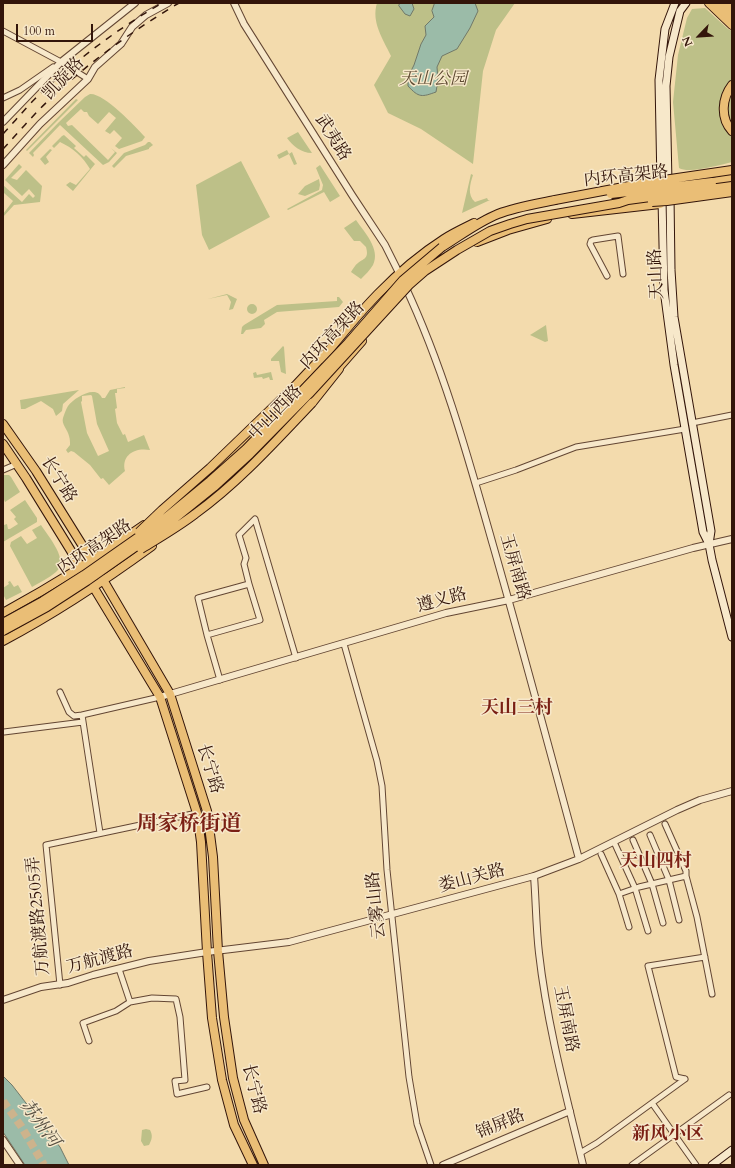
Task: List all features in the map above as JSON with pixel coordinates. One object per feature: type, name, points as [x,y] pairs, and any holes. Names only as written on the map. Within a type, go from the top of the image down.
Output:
[{"type":"main road","points":[[666,203],[659,80],[665,29],[675,3]]},
{"type":"main road","points":[[665,183],[666,86],[669,57],[680,11],[686,3]]},
{"type":"main road","points":[[709,3],[732,25]]},
{"type":"main road","points":[[714,3],[732,19]]},
{"type":"main road","points":[[723,3],[732,11]]},
{"type":"main road","points":[[732,85],[724,99],[724,108],[725,117],[732,132]]},
{"type":"main road","points":[[3,613],[92,561],[154,518],[222,464],[299,387],[387,283],[445,238],[493,213],[517,204],[550,198],[665,183],[732,171]]},
{"type":"main road","points":[[555,200],[650,182],[732,171]]},
{"type":"main road","name":"内环高架路","points":[[3,623],[43,601],[84,575],[164,519],[210,481],[246,449],[348,343],[403,280],[442,247],[482,222],[498,214],[555,200],[648,190],[732,178]]},
{"type":"main road","name":"内环高架路","points":[[3,631],[47,607],[87,581],[168,524],[214,486],[245,458],[309,394],[397,297],[425,271],[457,250],[490,231],[527,219],[619,203],[628,200],[732,186]]},
{"type":"main road","points":[[619,203],[667,201],[732,192]]},
{"type":"main road","name":"中山西路","points":[[3,641],[51,615],[104,581],[155,544],[220,489],[278,434],[339,368],[406,288],[428,270],[456,252],[482,239],[555,216],[666,203],[732,192]]},
{"type":"main road","name":"天山路","points":[[666,203],[673,306],[678,344],[711,531],[709,544]]},
{"type":"main road","name":"天山路","points":[[666,203],[662,247],[664,290],[685,428],[703,532],[709,544],[732,637]]},
{"type":"main road","points":[[127,545],[162,510],[210,468],[326,354]]},
{"type":"main road","points":[[87,581],[131,556],[195,514],[232,483],[263,454],[312,403],[339,368]]},
{"type":"main road","name":"长宁路","points":[[3,424],[36,471],[92,561],[170,694],[207,811],[213,857],[218,951],[224,1017],[233,1078],[244,1120],[264,1165]]},
{"type":"main road","name":"长宁路","points":[[3,444],[82,567],[160,697],[197,813],[201,842],[212,1018],[222,1080],[234,1125],[253,1165]]},
{"type":"main road","points":[[712,1165],[732,1150]]},
{"type":"street","name":"凯旋路","points":[[3,122],[62,63],[135,3]]},
{"type":"street","name":"凯旋路","points":[[3,165],[40,124],[88,79],[95,67],[121,44],[132,27],[146,15],[168,3]]},
{"type":"street","name":"武夷路","points":[[234,3],[248,30],[385,245],[406,288]]},
{"type":"street","points":[[3,30],[88,79]]},
{"type":"street","points":[[3,98],[62,63]]},
{"type":"street","points":[[3,127],[62,63]]},
{"type":"street","points":[[607,276],[590,244],[591,241],[618,236],[623,274]]},
{"type":"street","name":"玉屏南路","points":[[406,288],[441,373],[458,422],[509,600],[579,860]]},
{"type":"street","points":[[692,423],[732,416]]},
{"type":"street","points":[[476,483],[516,470],[576,447],[685,428]]},
{"type":"street","points":[[3,470],[17,464]]},
{"type":"street","points":[[207,635],[260,620],[244,564],[246,558],[239,535],[255,519],[296,658]]},
{"type":"street","name":"遵义路","points":[[160,697],[446,613],[509,600],[709,544],[732,539]]},
{"type":"street","points":[[220,680],[198,598],[249,584]]},
{"type":"street","points":[[3,645],[18,634]]},
{"type":"street","name":"云雾山路","points":[[344,644],[377,761],[382,786],[387,870],[412,1096],[417,1124],[431,1165]]},
{"type":"street","points":[[60,692],[69,712],[74,716],[160,697]]},
{"type":"street","points":[[82,715],[100,834],[197,813]]},
{"type":"street","points":[[4,732],[83,722]]},
{"type":"street","name":"娄山关路","points":[[207,952],[289,942],[534,876],[579,860],[677,810],[700,800],[732,791]]},
{"type":"street","points":[[665,824],[686,871],[697,917],[712,994]]},
{"type":"street","name":"万航渡路2505弄","points":[[60,985],[46,845],[100,834]]},
{"type":"street","points":[[650,835],[669,880],[679,920]]},
{"type":"street","points":[[633,840],[652,884],[663,924]]},
{"type":"street","points":[[614,842],[635,888],[648,931]]},
{"type":"street","points":[[601,854],[619,894],[629,927]]},
{"type":"street","name":"玉屏南路","points":[[534,876],[540,960],[550,1017],[583,1165]]},
{"type":"street","points":[[619,894],[635,888],[686,876]]},
{"type":"street","name":"万航渡路","points":[[3,1000],[36,989],[60,985],[119,969],[207,952]]},
{"type":"street","points":[[580,1153],[597,1143],[685,1079],[676,1077],[648,966],[705,957]]},
{"type":"street","points":[[119,969],[130,1002]]},
{"type":"street","points":[[89,1041],[83,1023],[116,1011],[130,1002],[152,998],[176,999],[180,1017],[185,1080],[175,1081],[177,1094],[207,1087]]},
{"type":"street","points":[[632,1165],[729,1095]]},
{"type":"street","points":[[652,1103],[696,1165]]},
{"type":"street","name":"锦屏路","points":[[443,1165],[570,1111]]},
{"type":"street","points":[[3,1140],[20,1165]]},
{"type":"green space","name":"天山公园","points":[[377,3],[515,3],[496,30],[483,71],[473,164],[421,129],[388,113],[374,85],[391,56],[381,37],[377,24]]},
{"type":"green space","points":[[705,8],[732,31],[732,162],[697,170],[684,170],[679,168],[673,102],[678,55],[687,18],[692,9]]},
{"type":"green space","points":[[90,94],[96,95],[103,99],[119,111],[145,137],[142,141],[119,149],[115,146],[122,138],[114,130],[110,134],[105,131],[116,118],[109,112],[98,124],[89,116],[87,112],[84,112],[81,109],[66,123],[68,126],[72,125],[108,160],[115,152],[111,148],[117,153],[109,162],[103,165],[60,125],[33,153],[33,157],[29,153],[59,122]]},
{"type":"green space","points":[[76,99],[78,100],[27,151],[26,150]]},
{"type":"green space","points":[[298,132],[312,153],[304,152],[292,144],[287,138]]},
{"type":"green space","points":[[64,135],[76,146],[74,148],[84,157],[86,155],[95,164],[73,191],[66,185],[70,182],[76,185],[90,169],[81,157],[69,147],[60,142],[54,148],[52,146]]},
{"type":"green space","points":[[148,142],[153,145],[149,149],[126,156],[114,168],[112,166],[124,153],[145,145]]},
{"type":"green space","points":[[50,149],[52,150],[46,157],[49,162],[45,165],[40,159]]},
{"type":"green space","points":[[287,150],[289,154],[279,159],[277,155]]},
{"type":"green space","points":[[292,152],[297,164],[294,165],[289,154]]},
{"type":"green space","points":[[241,161],[270,217],[209,250],[202,235],[196,185]]},
{"type":"green space","points":[[19,164],[22,167],[11,178],[17,180],[26,170],[42,186],[40,202],[14,205],[3,217],[3,214],[13,201],[4,193],[3,194],[3,185],[22,202],[29,194],[33,198],[35,196],[29,189],[22,196],[5,180]]},
{"type":"green space","points":[[320,165],[340,196],[330,202],[324,192],[288,210],[287,209],[322,190],[323,185],[316,168]]},
{"type":"green space","points":[[471,174],[473,175],[470,186],[472,199],[475,202],[487,198],[490,200],[462,213]]},
{"type":"green space","points":[[319,179],[319,190],[305,196],[298,194],[305,186]]},
{"type":"green space","points":[[356,220],[367,235],[375,253],[373,265],[361,279],[351,272],[356,265],[367,256],[366,247],[360,241],[354,241],[344,228]]},
{"type":"green space","points":[[227,294],[237,299],[233,309],[229,310],[231,302],[227,295],[208,299]]},
{"type":"green space","points":[[337,297],[339,297],[343,302],[339,307],[277,312],[264,320],[265,324],[261,328],[246,330],[243,334],[241,334],[242,327],[244,325],[277,305],[337,301]]},
{"type":"green space","points":[[250,304],[254,304],[256,305],[256,313],[250,314],[247,311],[247,307]]},
{"type":"green space","points":[[546,325],[548,341],[545,342],[530,335]]},
{"type":"green space","points":[[283,346],[286,374],[281,372],[279,361],[271,361],[271,359]]},
{"type":"green space","points":[[256,372],[257,375],[271,372],[273,380],[270,380],[269,377],[263,379],[262,377],[254,378],[253,373]]},
{"type":"green space","points":[[125,387],[117,389],[117,393],[115,393],[117,423],[123,435],[125,434],[128,442],[144,435],[150,450],[144,449],[130,453],[125,461],[125,471],[109,485],[103,478],[101,479],[90,465],[74,452],[71,451],[68,453],[66,450],[70,445],[70,438],[63,420],[68,406],[75,399],[90,392],[95,392],[102,398],[105,398],[110,390]],"holes":[[[82,396],[92,396],[97,424],[109,451],[98,456],[87,433],[81,402]]]},
{"type":"green space","points":[[79,390],[63,404],[62,411],[56,416],[53,409],[41,401],[25,409],[21,409],[20,400]]},
{"type":"green space","points":[[3,475],[9,475],[11,477],[20,492],[5,502],[3,497]]},
{"type":"green space","points":[[25,500],[37,518],[37,522],[3,542],[3,523],[4,525],[7,524],[8,529],[18,524],[14,519],[16,517],[10,510]]},
{"type":"green space","points":[[41,525],[53,542],[61,562],[60,567],[56,572],[32,587],[10,546],[11,542],[21,536],[27,544],[37,538],[32,530]]},
{"type":"green space","points":[[10,581],[14,587],[18,585],[22,592],[6,600],[3,594],[3,588],[9,584],[8,582]]},
{"type":"green space","points":[[142,1130],[150,1130],[152,1138],[149,1145],[144,1146],[141,1141]]},
{"type":"water","points":[[400,3],[412,3],[414,9],[410,16],[405,14],[399,6]]},
{"type":"water","points":[[435,3],[475,3],[478,11],[470,28],[457,49],[442,56],[437,67],[438,80],[436,92],[421,95],[415,93],[408,86],[408,77],[426,35],[425,26],[434,17],[432,11]]},
{"type":"water","name":"苏州河","points":[[3,1076],[12,1085],[60,1147],[69,1165],[25,1165],[3,1132]]},
{"type":"tunnel","points":[[3,1101],[21,1126],[44,1165]]},
{"type":"railway","points":[[3,134],[27,107],[70,67],[115,33],[162,3]]},
{"type":"railway","points":[[3,149],[31,118],[79,73],[127,36],[179,3]]},
{"type":"district","name":"天山三村","points":[[517,709]]},
{"type":"district","name":"周家桥街道","points":[[189,825]]},
{"type":"district","name":"天山四村","points":[[656,862]]},
{"type":"district","name":"新风小区","points":[[668,1135]]}]
